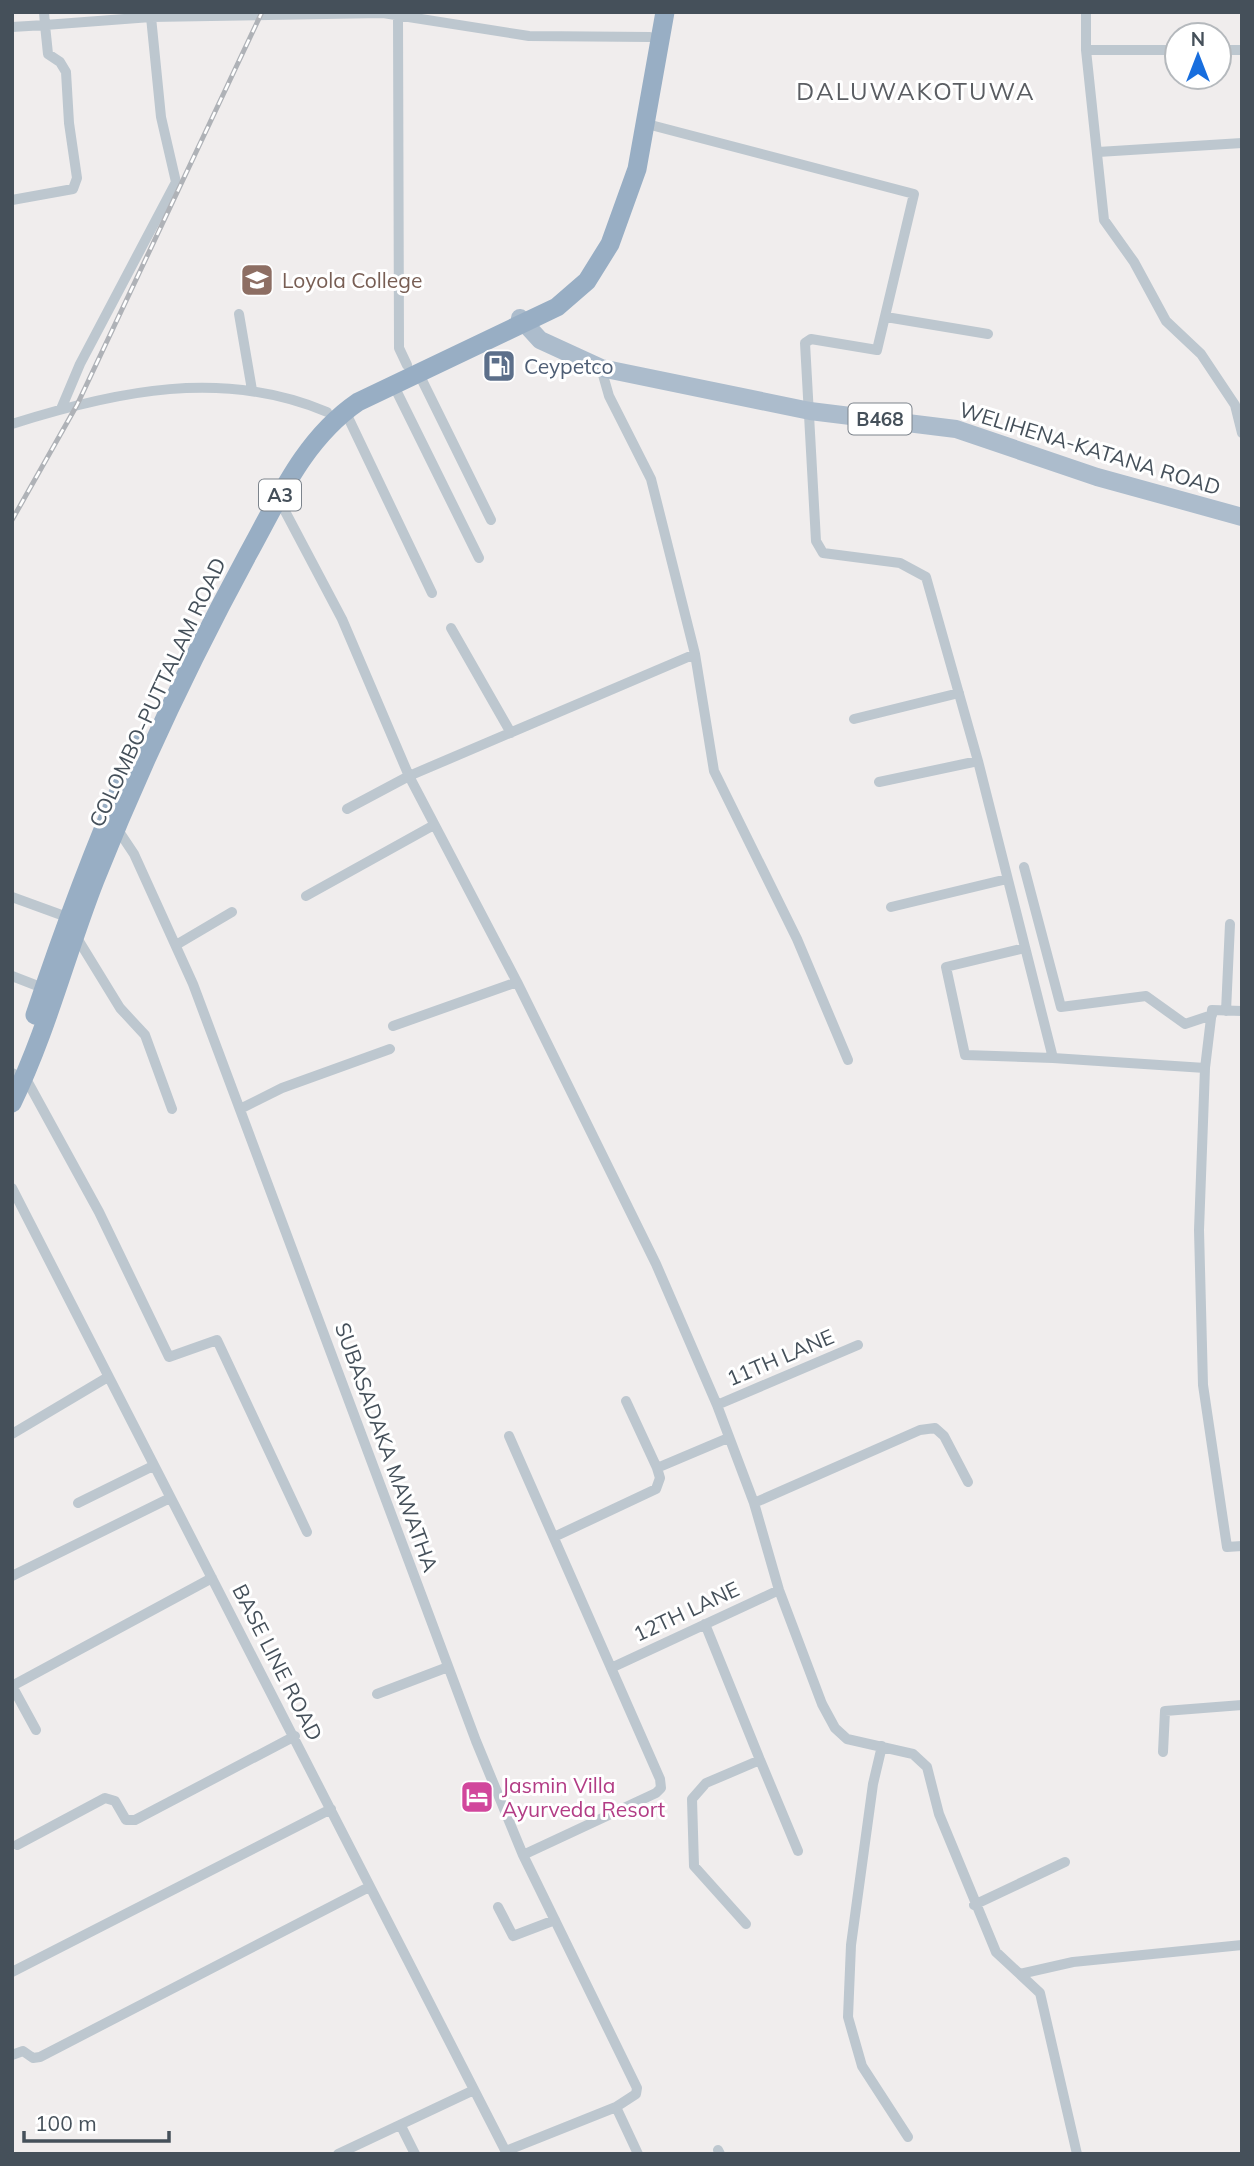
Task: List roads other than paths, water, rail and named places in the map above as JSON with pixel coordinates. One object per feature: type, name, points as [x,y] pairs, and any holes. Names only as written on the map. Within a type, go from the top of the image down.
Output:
[{"type":"highway","name":"COLOMBO-PUTTALAM ROAD","points":[[522,320],[569,289],[604,230],[617,202],[639,114],[653,12]]},
{"type":"highway","name":"COLOMBO-PUTTALAM ROAD","points":[[112,823],[198,649],[294,469],[350,394],[568,298],[597,267],[622,217],[647,124],[665,12]]},
{"type":"highway","name":"COLOMBO-PUTTALAM ROAD","points":[[12,1103],[16,1076],[43,988],[182,654],[254,515],[289,456],[336,414],[393,384],[412,368]]},
{"type":"highway","name":"COLOMBO-PUTTALAM ROAD","points":[[16,1076],[69,925]]},
{"type":"main road","name":"WELIHENA-KATANA ROAD","points":[[522,320],[555,349],[601,368],[810,411],[956,429],[1097,477],[1242,517]]},
{"type":"street","points":[[12,200],[73,189],[77,178],[69,123],[66,72],[60,62],[48,54],[44,12]]},
{"type":"street","points":[[1086,12],[1086,50],[1104,220],[1134,262],[1166,321],[1201,354],[1235,405],[1242,433]]},
{"type":"street","points":[[12,27],[151,17],[383,13],[398,17],[434,18],[529,36],[650,37]]},
{"type":"street","points":[[61,408],[80,364],[176,182],[161,117],[151,17]]},
{"type":"street","points":[[398,17],[399,348],[491,520]]},
{"type":"street","points":[[1086,50],[1163,50]]},
{"type":"street","points":[[647,124],[914,194],[877,350],[811,339],[805,344],[816,541],[823,553],[900,564],[926,577],[978,761],[1053,1058]]},
{"type":"street","points":[[1098,152],[1242,143]]},
{"type":"street","points":[[239,314],[253,390]]},
{"type":"street","points":[[886,317],[988,334]]},
{"type":"street","points":[[601,368],[609,396],[651,479],[695,654],[714,771],[797,939],[848,1060]]},
{"type":"street","points":[[393,384],[479,558]]},
{"type":"street","points":[[12,424],[61,408],[146,390],[204,385],[253,390],[296,399],[336,414],[432,593]]},
{"type":"street","points":[[278,498],[342,619],[409,776],[517,982],[656,1264],[718,1405],[754,1503],[779,1590],[822,1704],[835,1728],[847,1739],[913,1754],[927,1767],[939,1814],[974,1905],[996,1952],[1040,1993],[1077,2154]]},
{"type":"street","points":[[451,628],[511,733]]},
{"type":"street","points":[[347,809],[409,776],[695,654]]},
{"type":"street","points":[[853,719],[959,693]]},
{"type":"street","points":[[879,782],[978,761]]},
{"type":"street","name":"SUBASADAKA MAWATHA","points":[[112,823],[134,854],[176,945],[448,1667],[523,1855],[637,2088],[636,2094],[616,2107]]},
{"type":"street","points":[[306,896],[434,825]]},
{"type":"street","points":[[1024,867],[1061,1007],[1146,996],[1185,1024],[1212,1015]]},
{"type":"street","points":[[891,907],[1007,879]]},
{"type":"street","points":[[12,897],[69,925],[120,1008],[145,1035],[173,1109]]},
{"type":"street","points":[[176,945],[232,912]]},
{"type":"street","points":[[1226,1011],[1230,924]]},
{"type":"street","points":[[1025,948],[946,967],[965,1055],[1205,1068]]},
{"type":"street","points":[[12,976],[43,988]]},
{"type":"street","points":[[393,1026],[517,982]]},
{"type":"street","points":[[1242,1011],[1212,1010],[1205,1068],[1199,1230],[1203,1385],[1227,1547],[1242,1546]]},
{"type":"street","points":[[240,1109],[282,1088],[390,1049]]},
{"type":"street","points":[[16,1076],[99,1212],[169,1357],[217,1340],[307,1532]]},
{"type":"street","name":"BASE LINE ROAD","points":[[12,1188],[506,2152]]},
{"type":"street","name":"11TH LANE","points":[[718,1405],[858,1345]]},
{"type":"street","points":[[12,1434],[108,1377]]},
{"type":"street","points":[[554,1537],[656,1489],[660,1479],[657,1468],[626,1401]]},
{"type":"street","points":[[754,1503],[920,1430],[935,1428],[944,1436],[968,1482]]},
{"type":"street","points":[[509,1436],[660,1779],[661,1788],[656,1793],[523,1855]]},
{"type":"street","points":[[657,1468],[728,1438]]},
{"type":"street","points":[[78,1503],[153,1466]]},
{"type":"street","points":[[12,1576],[170,1498]]},
{"type":"street","points":[[36,1730],[12,1686],[212,1578]]},
{"type":"street","name":"12TH LANE","points":[[611,1668],[779,1590]]},
{"type":"street","points":[[705,1624],[798,1851]]},
{"type":"street","points":[[377,1694],[448,1667]]},
{"type":"street","points":[[1163,1752],[1165,1711],[1242,1705]]},
{"type":"street","points":[[17,1845],[105,1798],[115,1801],[126,1820],[135,1820],[295,1736]]},
{"type":"street","points":[[882,1746],[873,1784],[851,1945],[848,2017],[862,2066],[908,2137]]},
{"type":"street","points":[[746,1924],[694,1866],[692,1799],[706,1783],[760,1760]]},
{"type":"street","points":[[12,1972],[331,1809]]},
{"type":"street","points":[[974,1905],[1065,1863]]},
{"type":"street","points":[[12,2055],[23,2051],[33,2058],[40,2057],[369,1887]]},
{"type":"street","points":[[498,1907],[513,1936],[555,1920]]},
{"type":"street","points":[[1020,1974],[1073,1962],[1242,1945]]},
{"type":"street","points":[[338,2154],[474,2090]]},
{"type":"street","points":[[506,2152],[616,2107],[638,2154]]},
{"type":"street","points":[[401,2126],[415,2154]]},
{"type":"railway","points":[[12,520],[77,405],[262,12]]},
{"type":"place","name":"Loyola College","points":[[257,280]]},
{"type":"place","name":"Ceypetco","points":[[499,366]]},
{"type":"place","name":"Jasmin Villa Ayurveda Resort","points":[[477,1797]]},
{"type":"district","name":"DALUWAKOTUWA","points":[[916,91]]}]
